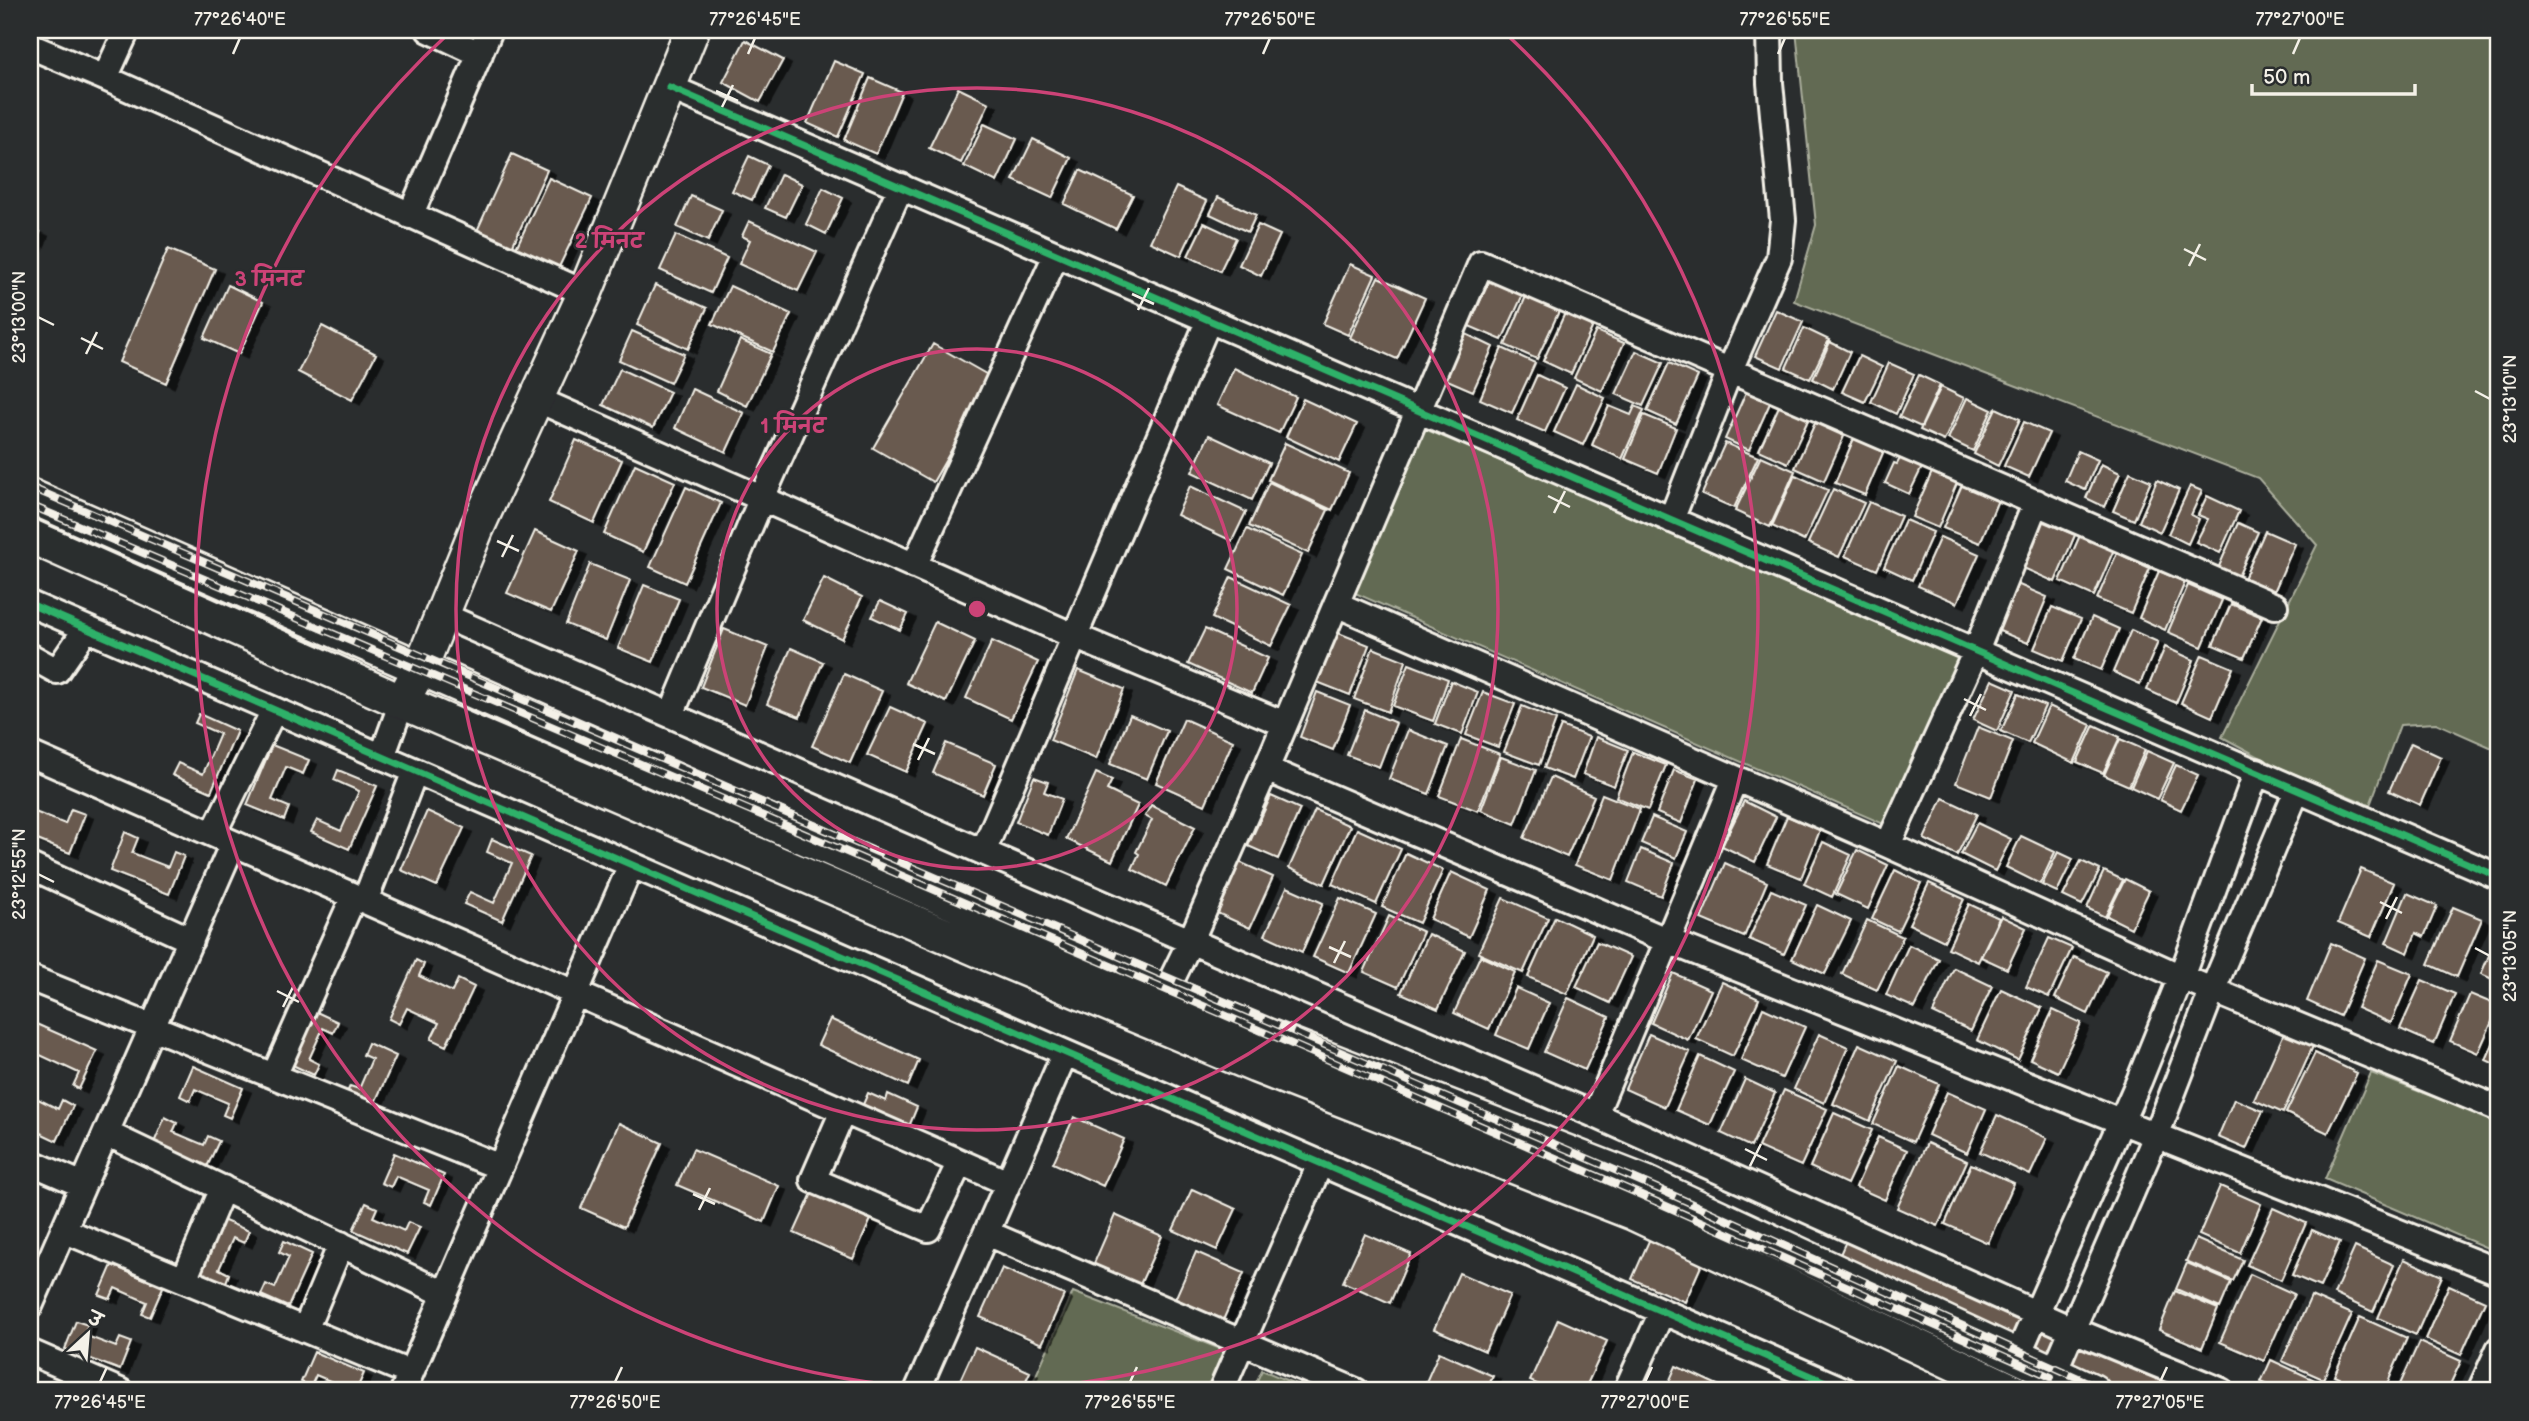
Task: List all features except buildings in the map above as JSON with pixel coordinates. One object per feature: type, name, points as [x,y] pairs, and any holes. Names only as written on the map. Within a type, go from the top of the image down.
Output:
[{"type":"main road","points":[[402,702],[420,669],[477,527],[585,293],[692,30]]},
{"type":"main road","points":[[30,496],[992,920],[1268,1037],[1646,1183],[2093,1391]]},
{"type":"main road","points":[[30,536],[402,702],[979,950],[1256,1066],[1633,1213],[2013,1391]]},
{"type":"street","points":[[105,78],[127,30]]},
{"type":"street","points":[[429,30],[480,54]]},
{"type":"street","points":[[410,216],[490,30]]},
{"type":"street","points":[[1671,520],[1730,370],[1779,258],[1783,220],[1770,83],[1769,30]]},
{"type":"street","points":[[30,46],[585,293]]},
{"type":"street","points":[[668,87],[2499,877]]},
{"type":"street","points":[[671,715],[761,500],[901,186]]},
{"type":"street","points":[[914,566],[1056,255]]},
{"type":"street","points":[[1165,993],[1266,769],[1481,263],[2275,606]]},
{"type":"street","points":[[983,852],[1208,321]]},
{"type":"street","points":[[536,399],[1074,636],[1285,724]]},
{"type":"street","points":[[1888,845],[1976,651],[2036,502]]},
{"type":"street","points":[[30,604],[1846,1391]]},
{"type":"street","points":[[1336,604],[1888,845],[2181,977],[2499,1109]]},
{"type":"street","points":[[442,615],[983,852],[1595,1115],[2071,1329],[2222,1391]]},
{"type":"street","points":[[30,656],[57,671],[86,629]]},
{"type":"street","points":[[382,757],[402,702]]},
{"type":"street","points":[[30,1306],[191,940],[223,839],[274,710]]},
{"type":"street","points":[[30,754],[1008,1184]]},
{"type":"street","points":[[1266,769],[1666,940],[2499,1272]]},
{"type":"street","points":[[274,1076],[359,898],[415,771]]},
{"type":"street","points":[[2017,1357],[2181,977],[2257,771]]},
{"type":"street","points":[[1595,1115],[1735,779]]},
{"type":"street","points":[[2053,1374],[2156,1136],[2213,989],[2297,790]]},
{"type":"street","points":[[63,1230],[305,1330],[407,1382],[631,865]]},
{"type":"street","points":[[30,866],[191,940]]},
{"type":"street","points":[[30,978],[500,1167]]},
{"type":"street","points":[[917,1391],[1065,1053]]},
{"type":"street","points":[[843,1111],[813,1180],[826,1186],[928,1229],[960,1162]]},
{"type":"street","points":[[106,1133],[445,1294]]},
{"type":"street","points":[[30,1162],[83,1185]]},
{"type":"street","points":[[1221,1391],[1320,1164]]},
{"type":"street","points":[[184,1280],[223,1188]]},
{"type":"street","points":[[986,1233],[1356,1391]]},
{"type":"street","points":[[305,1330],[341,1244]]},
{"type":"street","points":[[1626,1391],[1662,1312]]},
{"type":"street","points":[[2480,1391],[2499,1349]]},
{"type":"street","points":[[30,1352],[120,1391]]},
{"type":"green space","points":[[1796,30],[2499,30],[2499,751],[2436,723],[2400,725],[2370,805],[2278,767],[2222,737],[2317,545],[2258,478],[1794,301],[1816,225]]},
{"type":"green space","points":[[1408,422],[1964,656],[1888,826],[1339,586]]},
{"type":"green space","points":[[2371,1073],[2499,1122],[2499,1253],[2325,1179]]},
{"type":"green space","points":[[1073,1292],[1226,1351],[1210,1391],[1029,1391]]},
{"type":"green space","points":[[1262,1370],[1312,1391],[1252,1391]]},
{"type":"railway","points":[[30,487],[1668,1193],[2107,1391]]},
{"type":"railway","points":[[30,505],[775,821],[1639,1194],[2051,1377]]},
{"type":"cycle path","points":[[669,87],[2499,877]]},
{"type":"cycle path","points":[[30,604],[1846,1391]]}]
